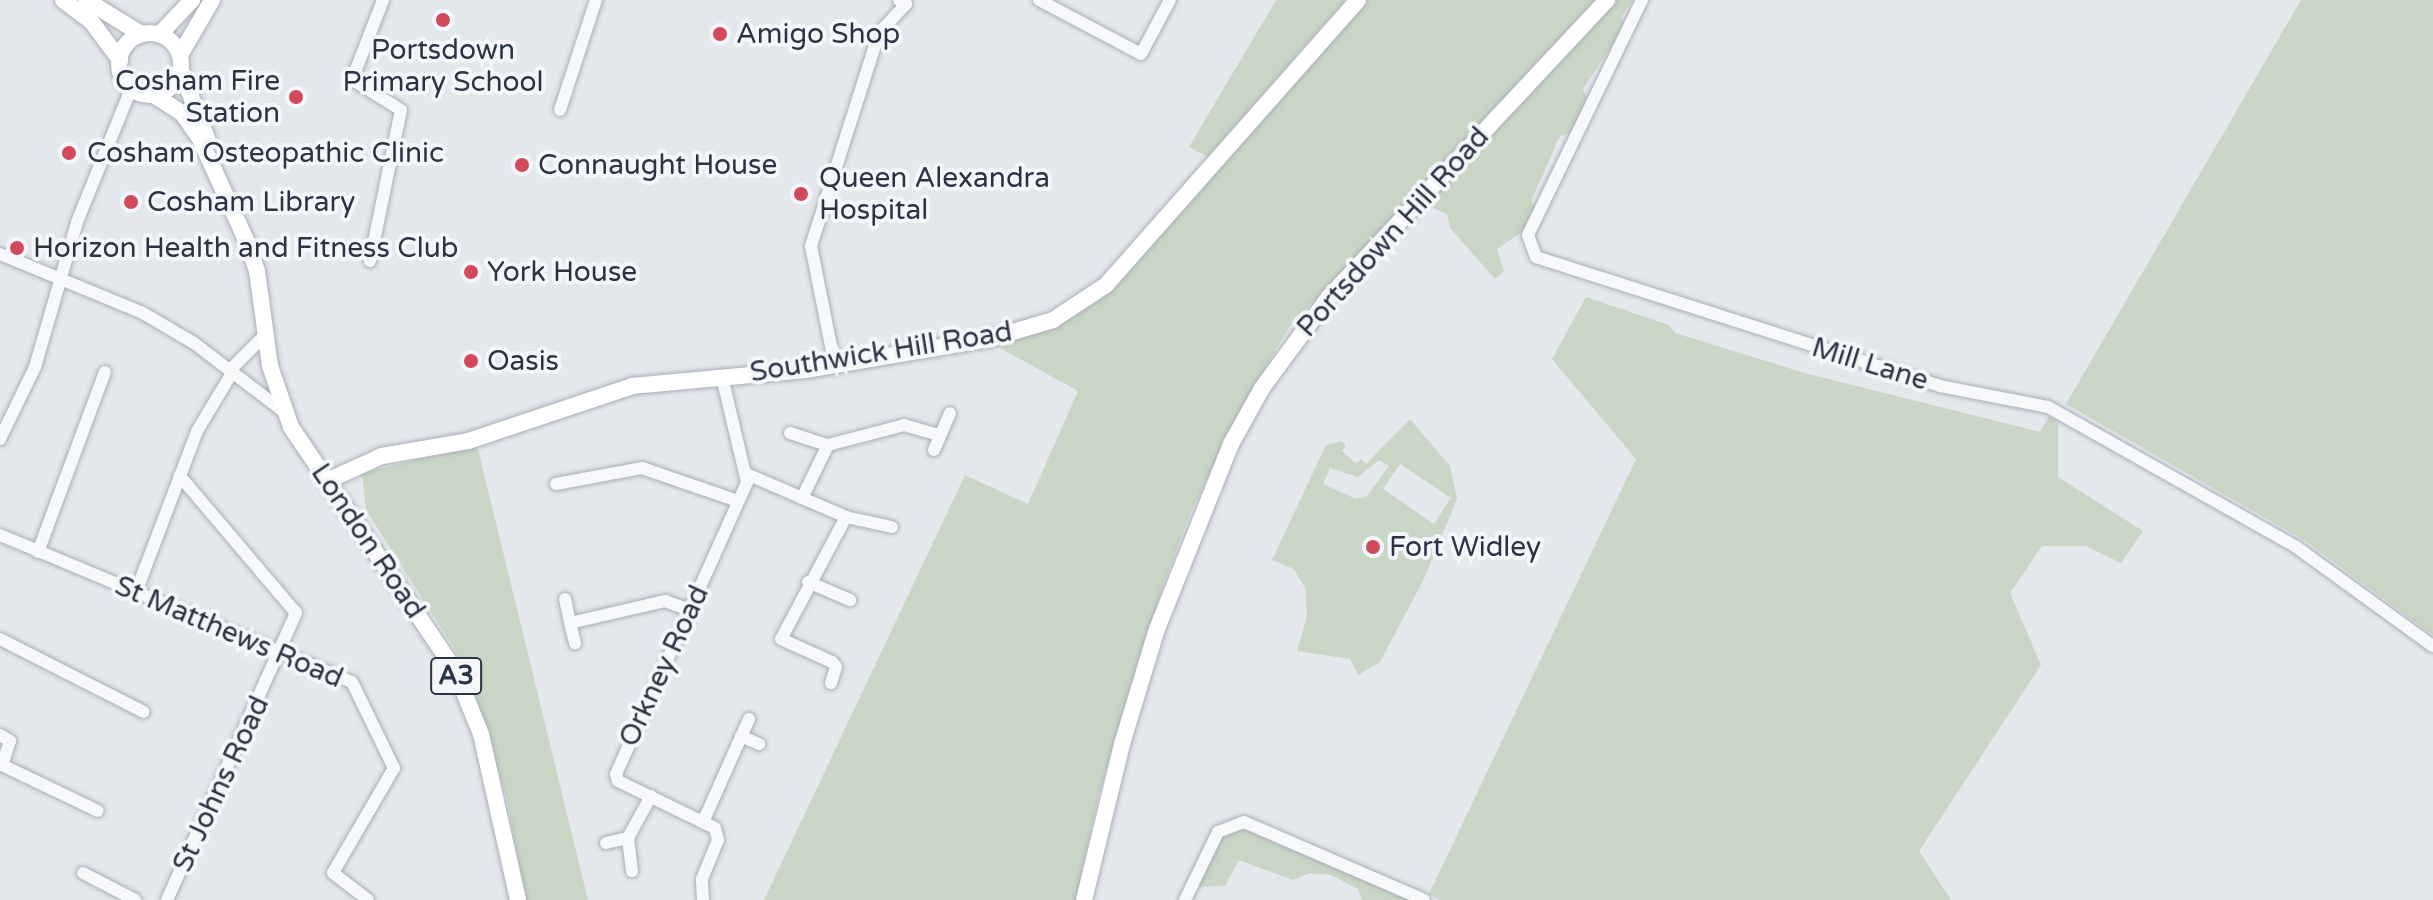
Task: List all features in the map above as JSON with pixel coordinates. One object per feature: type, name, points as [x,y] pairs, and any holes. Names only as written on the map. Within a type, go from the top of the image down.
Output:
[{"type":"main road","points":[[63,0],[91,21],[120,60],[131,89]]},
{"type":"main road","points":[[86,0],[141,34],[160,34],[192,0]]},
{"type":"main road","points":[[154,95],[174,84],[181,62],[212,0]]},
{"type":"main road","name":"Southwick Hill Road","points":[[329,480],[382,456],[468,441],[632,386],[835,366],[989,339],[1053,320],[1091,298],[1358,0]]},
{"type":"main road","name":"Portsdown Hill Road","points":[[1084,900],[1122,744],[1157,629],[1231,444],[1262,388],[1329,297],[1607,0]]},
{"type":"main road","points":[[120,60],[127,44],[141,34]]},
{"type":"main road","name":"A3","points":[[160,34],[181,62],[216,169],[257,271],[266,334],[283,411]]},
{"type":"main road","name":"A3","points":[[131,89],[154,95],[182,113],[216,169]]},
{"type":"main road","name":"London Road","points":[[283,411],[448,660],[463,690],[481,734],[518,900]]},
{"type":"street","points":[[370,261],[382,155],[401,110],[356,82],[383,0]]},
{"type":"street","points":[[560,110],[596,0]]},
{"type":"street","points":[[1039,0],[1141,54],[1170,0]]},
{"type":"street","name":"Mill Lane","points":[[1642,0],[1528,235],[1536,257],[1940,386],[2048,407],[2296,547],[2433,646]]},
{"type":"street","points":[[835,366],[811,246],[879,33],[902,2]]},
{"type":"street","points":[[0,439],[35,367],[108,135],[131,89]]},
{"type":"street","points":[[2,272],[4,256],[62,275],[141,312],[283,411]]},
{"type":"street","points":[[136,592],[197,431],[231,372],[266,334]]},
{"type":"street","points":[[38,552],[105,372]]},
{"type":"street","points":[[722,377],[749,475],[846,517],[892,527]]},
{"type":"street","points":[[82,389],[95,395]]},
{"type":"street","points":[[934,450],[950,413]]},
{"type":"street","points":[[790,433],[828,445],[904,425],[940,435]]},
{"type":"street","points":[[802,498],[828,445]]},
{"type":"street","points":[[594,461],[597,475]]},
{"type":"street","points":[[556,484],[597,475],[660,470],[738,501]]},
{"type":"street","name":"Orkney Road","points":[[703,822],[618,781],[617,767],[749,475]]},
{"type":"street","name":"St Johns Road","points":[[167,900],[281,652],[295,607],[180,476]]},
{"type":"street","points":[[831,683],[836,667],[832,662],[781,639],[808,582],[846,517]]},
{"type":"street","name":"St Matthews Road","points":[[0,535],[352,682],[394,768],[333,873],[368,900]]},
{"type":"street","points":[[808,582],[850,600]]},
{"type":"street","points":[[565,599],[575,643]]},
{"type":"street","points":[[570,623],[665,601],[690,610]]},
{"type":"street","points":[[0,639],[144,712]]},
{"type":"street","points":[[703,900],[702,879],[719,833],[703,822],[749,719]]},
{"type":"street","points":[[0,735],[10,741],[2,765],[98,811]]},
{"type":"street","points":[[741,736],[759,744]]},
{"type":"street","points":[[632,871],[628,838],[651,796]]},
{"type":"street","points":[[1185,900],[1218,832],[1233,822],[1254,824],[1424,900]]},
{"type":"street","points":[[606,843],[628,838]]},
{"type":"street","points":[[83,873],[134,900]]},
{"type":"green space","points":[[1276,0],[1345,0],[1208,157],[1189,147]]},
{"type":"green space","points":[[1365,0],[1599,0],[1290,326],[1245,402],[1190,514],[1164,583],[1098,797],[1076,900],[764,900],[965,475],[1028,504],[1078,391],[1000,348],[1099,301]]},
{"type":"green space","points":[[1617,0],[1633,0],[1622,16],[1624,27],[1583,89],[1589,103],[1571,134],[1560,136],[1531,201],[1536,207],[1529,227],[1497,249],[1504,271],[1495,279],[1450,228],[1447,214],[1423,204]]},
{"type":"green space","points":[[2301,0],[2433,0],[2433,635],[2304,540],[2066,404]]},
{"type":"green space","points":[[1586,297],[1669,325],[1675,333],[1808,374],[2040,432],[2049,416],[2058,423],[2058,477],[2143,531],[2121,563],[2086,546],[2042,546],[2010,593],[2041,665],[1919,851],[1951,900],[1440,900],[1429,894],[1636,459],[1552,359]]},
{"type":"green space","points":[[1410,419],[1450,466],[1457,499],[1423,581],[1380,662],[1358,675],[1350,659],[1297,651],[1307,616],[1305,588],[1294,569],[1272,560],[1326,445],[1342,441],[1346,446],[1342,451],[1356,464],[1361,459],[1366,464]],"holes":[[[1379,460],[1389,466],[1367,496],[1356,499],[1323,484],[1330,468],[1358,477]],[[1400,464],[1451,498],[1434,524],[1383,489]]]},
{"type":"green space","points":[[477,445],[588,900],[526,900],[507,799],[468,670],[366,510],[362,473]]},
{"type":"green space","points":[[1246,827],[1416,900],[1362,900],[1358,889],[1331,875],[1309,873],[1293,880],[1239,860],[1225,886],[1195,887],[1220,837]]},
{"type":"place","name":"Portsdown Primary School","points":[[443,20]]},
{"type":"place","name":"Amigo Shop","points":[[720,34]]},
{"type":"place","name":"Cosham Fire Station","points":[[296,97]]},
{"type":"place","name":"Cosham Osteopathic Clinic","points":[[69,153]]},
{"type":"place","name":"Connaught House","points":[[522,165]]},
{"type":"place","name":"Queen Alexandra Hospital","points":[[801,194]]},
{"type":"place","name":"Cosham Library","points":[[131,202]]},
{"type":"place","name":"Horizon Health and Fitness Club","points":[[17,248]]},
{"type":"place","name":"York House","points":[[471,272]]},
{"type":"place","name":"Oasis","points":[[471,361]]},
{"type":"place","name":"Fort Widley","points":[[1373,547]]}]
